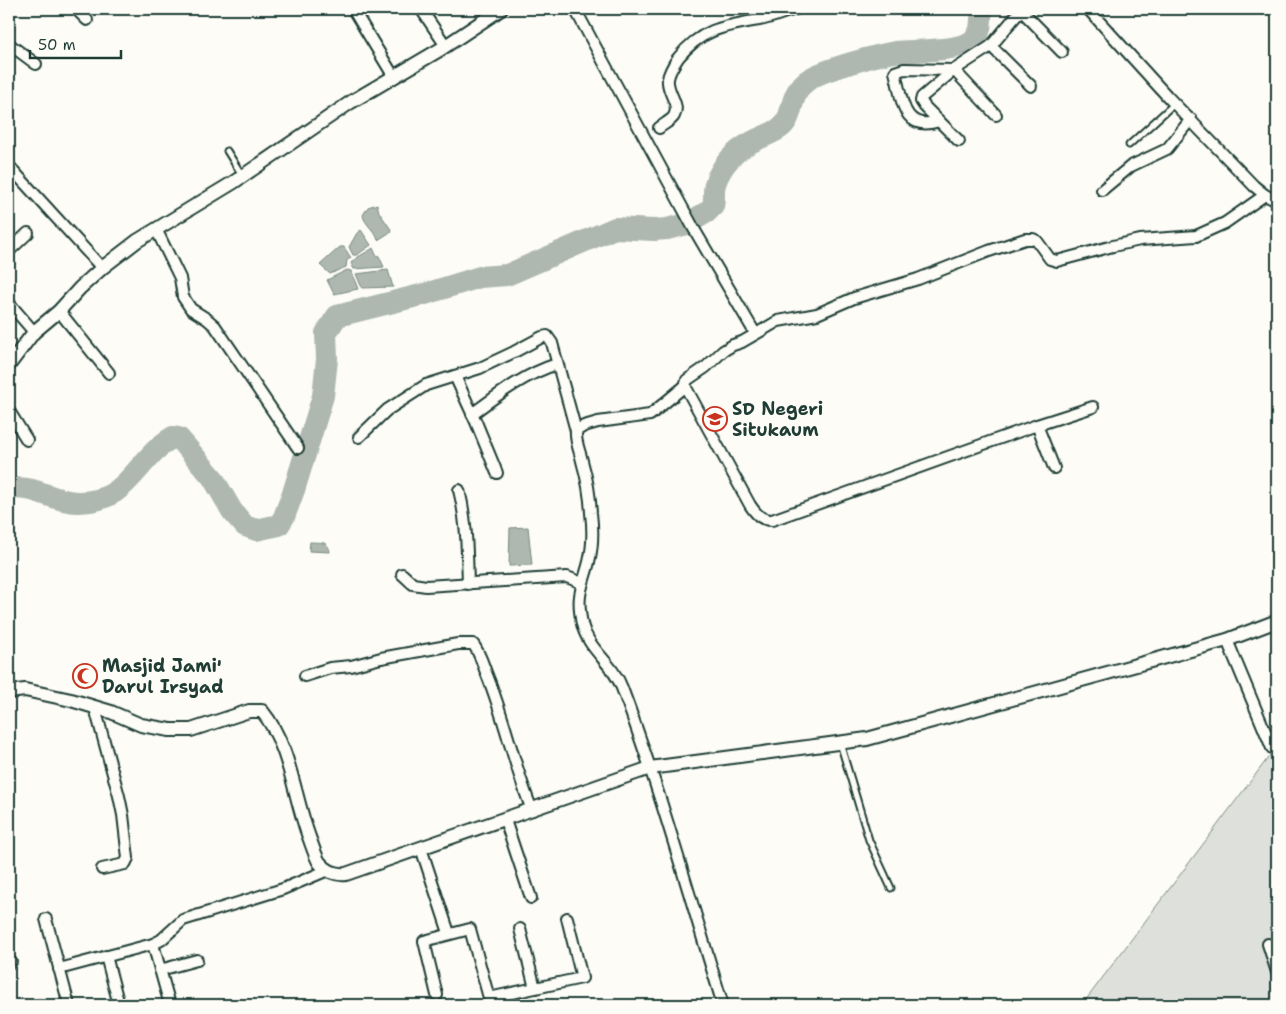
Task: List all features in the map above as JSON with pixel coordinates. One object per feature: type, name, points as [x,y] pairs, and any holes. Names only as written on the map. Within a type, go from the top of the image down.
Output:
[{"type":"street","points":[[76,9],[87,20]]},
{"type":"street","points":[[421,9],[446,46]]},
{"type":"street","points":[[9,365],[34,332],[102,268],[156,229],[242,176],[351,102],[446,46],[501,9]]},
{"type":"street","points":[[575,9],[694,229],[755,334]]},
{"type":"street","points":[[659,128],[674,117],[677,107],[670,91],[668,79],[673,65],[695,41],[704,34],[719,27],[761,20],[796,9]]},
{"type":"street","points":[[906,113],[954,70],[990,46],[1022,9],[1062,52]]},
{"type":"street","points":[[1088,9],[1175,104],[1265,196],[1277,201]]},
{"type":"street","points":[[354,11],[394,77]]},
{"type":"street","points":[[9,44],[36,64]]},
{"type":"street","points":[[990,46],[1031,86]]},
{"type":"street","points":[[939,121],[929,124],[913,121],[906,113],[895,72],[904,69],[954,70],[996,115]]},
{"type":"street","points":[[921,101],[959,141]]},
{"type":"street","points":[[1102,190],[1131,166],[1167,149],[1191,119]]},
{"type":"street","points":[[9,166],[102,268]]},
{"type":"street","points":[[576,431],[584,426],[598,422],[650,415],[685,386],[687,380],[706,367],[722,351],[778,321],[817,314],[854,298],[901,285],[1017,241],[1034,239],[1040,243],[1050,260],[1062,261],[1140,240],[1196,236],[1225,223],[1265,196]]},
{"type":"street","points":[[156,229],[180,278],[183,298],[191,309],[215,326],[298,448]]},
{"type":"street","points":[[9,251],[28,233]]},
{"type":"street","points":[[9,303],[34,332]]},
{"type":"street","points":[[58,311],[109,373]]},
{"type":"street","points":[[359,437],[387,410],[433,382],[494,362],[542,337],[547,336],[552,343],[576,431],[576,440],[587,481],[592,527],[589,562],[579,599],[583,627],[592,647],[621,685],[650,768],[723,1005]]},
{"type":"street","points":[[472,414],[512,384],[543,368],[557,364]]},
{"type":"street","points":[[455,376],[497,473]]},
{"type":"street","points":[[685,386],[750,505],[755,513],[766,520],[772,520],[1037,425],[1093,407]]},
{"type":"street","points":[[9,411],[26,440]]},
{"type":"street","points":[[1037,425],[1054,468]]},
{"type":"street","points":[[459,490],[466,533],[468,584]]},
{"type":"street","points":[[402,574],[413,584],[426,586],[567,578],[582,583]]},
{"type":"street","points":[[9,692],[25,690],[71,700],[142,724],[157,728],[181,730],[191,730],[207,726],[249,711],[262,712],[271,723],[284,751],[305,825],[319,862],[328,870],[339,874],[346,874],[650,768],[867,739],[1227,640],[1277,621]]},
{"type":"street","points":[[1227,640],[1272,748]]},
{"type":"street","points":[[305,676],[330,668],[351,666],[381,658],[458,644],[473,644],[502,712],[521,783],[532,810]]},
{"type":"street","points":[[95,708],[119,796],[128,858],[125,864],[102,869]]},
{"type":"street","points":[[504,820],[531,898]]},
{"type":"street","points":[[421,848],[448,933]]},
{"type":"street","points":[[59,969],[153,944],[161,940],[183,920],[283,889],[328,870]]},
{"type":"street","points":[[438,995],[424,940],[470,929],[489,998],[582,978],[567,918]]},
{"type":"street","points":[[46,919],[69,1005]]},
{"type":"street","points":[[520,929],[535,988]]},
{"type":"street","points":[[153,944],[170,1005]]},
{"type":"street","points":[[1268,944],[1277,972]]},
{"type":"street","points":[[106,956],[119,1005]]},
{"type":"street","points":[[160,970],[197,960]]},
{"type":"lane","points":[[1129,145],[1175,104]]},
{"type":"lane","points":[[227,151],[242,176]]},
{"type":"lane","points":[[840,743],[869,840],[890,888]]},
{"type":"shaded area","points":[[377,204],[379,212],[392,231],[378,240],[363,215],[368,207]]},
{"type":"shaded area","points":[[361,230],[371,245],[357,255],[353,255],[349,247],[357,233]]},
{"type":"shaded area","points":[[340,247],[344,247],[351,258],[347,260],[346,267],[330,274],[320,265]]},
{"type":"shaded area","points":[[373,248],[384,267],[354,269],[351,263],[357,257]]},
{"type":"shaded area","points":[[347,270],[351,271],[358,289],[334,294],[327,280]]},
{"type":"shaded area","points":[[388,270],[393,287],[362,288],[356,274]]},
{"type":"shaded area","points":[[528,527],[532,565],[509,566],[510,528]]},
{"type":"shaded area","points":[[310,542],[326,544],[330,552],[309,551]]},
{"type":"shaded area","points":[[1277,746],[1277,1005],[1082,1005]]},
{"type":"waterway","points":[[9,488],[29,489],[71,502],[95,500],[121,488],[160,446],[173,437],[179,438],[213,478],[232,511],[245,526],[256,530],[279,525],[294,490],[323,396],[327,359],[326,333],[337,316],[425,294],[480,277],[507,275],[615,228],[654,230],[687,224],[707,212],[713,206],[715,184],[721,171],[730,159],[746,145],[774,132],[785,123],[798,90],[811,78],[864,59],[895,52],[947,49],[967,44],[978,33],[981,26],[982,9]]},
{"type":"place","name":"SD Negeri Situkaum","points":[[715,419]]},
{"type":"place","name":"Masjid Jami' Darul Irsyad","points":[[85,676]]}]
